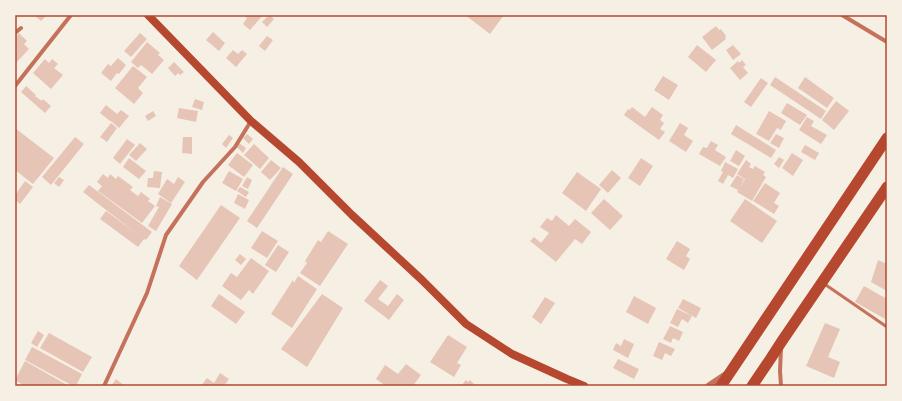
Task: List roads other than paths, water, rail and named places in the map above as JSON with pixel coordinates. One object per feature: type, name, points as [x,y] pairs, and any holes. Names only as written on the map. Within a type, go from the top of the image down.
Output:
[{"type":"highway","points":[[720,386],[732,371],[887,138]]},
{"type":"highway","points":[[752,386],[887,187]]},
{"type":"main road","points":[[148,15],[251,121],[299,162],[466,324],[512,354],[584,386]]},
{"type":"street","points":[[15,86],[71,15]]},
{"type":"street","points":[[842,15],[887,42]]},
{"type":"street","points":[[15,33],[21,28]]},
{"type":"street","points":[[104,386],[147,293],[166,235],[203,182],[235,147],[251,121]]},
{"type":"street","points":[[781,386],[780,371],[782,341]]},
{"type":"street","points":[[708,386],[732,371]]},
{"type":"lane","points":[[822,282],[887,327]]}]
